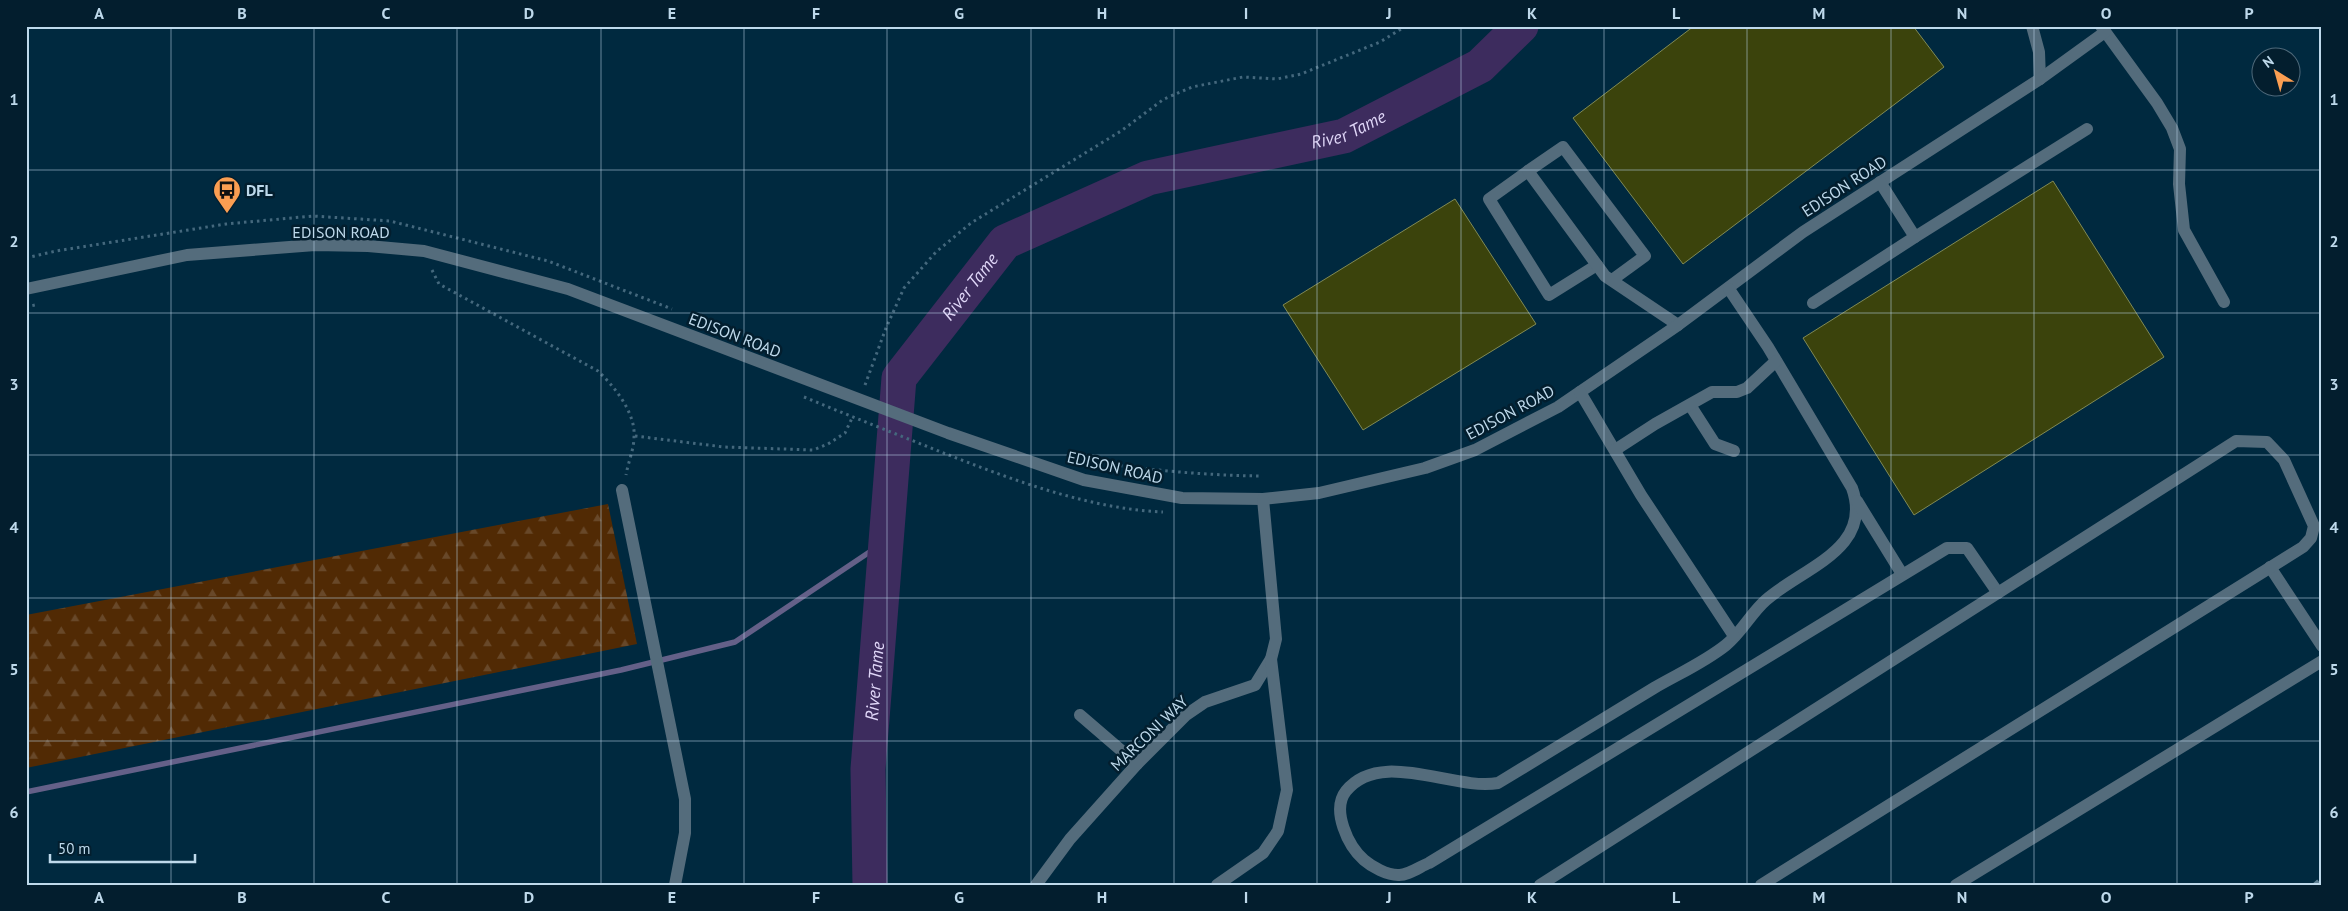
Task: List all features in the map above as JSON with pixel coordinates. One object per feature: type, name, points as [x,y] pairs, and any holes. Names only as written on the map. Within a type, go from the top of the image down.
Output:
[{"type":"street","points":[[2032,26],[2039,52],[2040,79]]},
{"type":"street","name":"EDISON ROAD","points":[[26,289],[187,255],[315,245],[368,246],[424,251],[568,289],[766,364],[859,393],[948,433],[1084,480],[1182,498],[1263,499],[1319,493],[1425,468],[1476,450],[1558,407],[1729,289],[1803,232],[2040,79],[2103,29]]},
{"type":"street","points":[[2103,29],[2157,103],[2172,128],[2180,148],[2178,184],[2184,230],[2224,302]]},
{"type":"street","points":[[1813,303],[2087,129]]},
{"type":"street","points":[[1597,265],[1549,295],[1489,199],[1563,147],[1645,256],[1612,280]]},
{"type":"street","points":[[1528,171],[1605,276],[1678,325]]},
{"type":"street","points":[[1880,182],[1915,238]]},
{"type":"street","points":[[1729,289],[1776,361],[1852,488],[1857,501],[1902,574]]},
{"type":"street","points":[[1615,450],[1712,392],[1737,392],[1747,388],[1776,361]]},
{"type":"street","points":[[1580,392],[1641,495],[1734,636]]},
{"type":"street","points":[[1690,405],[1715,444],[1734,451]]},
{"type":"street","points":[[1540,885],[2236,441],[2267,442],[2284,460],[2314,526],[2311,538],[2303,547],[1761,885]]},
{"type":"street","points":[[622,490],[652,645],[685,799],[685,834],[679,873],[675,885]]},
{"type":"street","name":"MARCONI WAY","points":[[1036,885],[1070,839],[1137,764],[1186,715],[1204,702],[1256,685],[1271,659],[1276,639],[1263,499]]},
{"type":"street","points":[[1857,501],[1856,521],[1849,537],[1839,548],[1814,568],[1766,600],[1726,645],[1498,782],[1483,785],[1390,770],[1360,778],[1345,792],[1341,806],[1342,822],[1352,845],[1364,860],[1380,870],[1399,876],[1429,863],[1902,574],[1948,548],[1967,548],[1998,593]]},
{"type":"street","points":[[2270,567],[2322,646]]},
{"type":"street","points":[[1217,885],[1263,853],[1278,831],[1286,798],[1287,790],[1271,659]]},
{"type":"street","points":[[1956,885],[2322,661]]},
{"type":"street","points":[[1080,715],[1137,764]]},
{"type":"path","points":[[859,393],[904,288],[936,252],[971,223],[1121,132],[1164,99],[1192,88],[1243,77],[1278,79],[1301,74],[1380,42],[1406,26]]},
{"type":"path","points":[[430,266],[439,284],[598,371],[614,387],[624,402],[635,436],[622,490]]},
{"type":"path","points":[[26,307],[45,303]]},
{"type":"path","points":[[846,414],[942,452]]},
{"type":"path","points":[[635,436],[724,448],[812,450],[828,444],[845,433],[854,415]]},
{"type":"path","points":[[1066,457],[1121,467],[1202,475],[1259,476]]},
{"type":"green space","points":[[608,504],[637,644],[26,768],[26,615]]},
{"type":"building","points":[[1694,26],[1913,26],[1944,67],[1683,264],[1573,118]]},
{"type":"building","points":[[2053,181],[2164,357],[1914,515],[1803,338]]},
{"type":"building","points":[[1455,199],[1536,324],[1363,430],[1283,305]]},
{"type":"waterway","name":"River Tame","points":[[870,885],[868,769],[899,378],[1005,242],[1148,178],[1344,136],[1480,66],[1521,26]]},
{"type":"waterway","points":[[26,792],[621,670],[735,642],[886,541]]},
{"type":"railway","points":[[2314,885],[2322,878]]},
{"type":"place","name":"DFL","points":[[227,214]]}]
